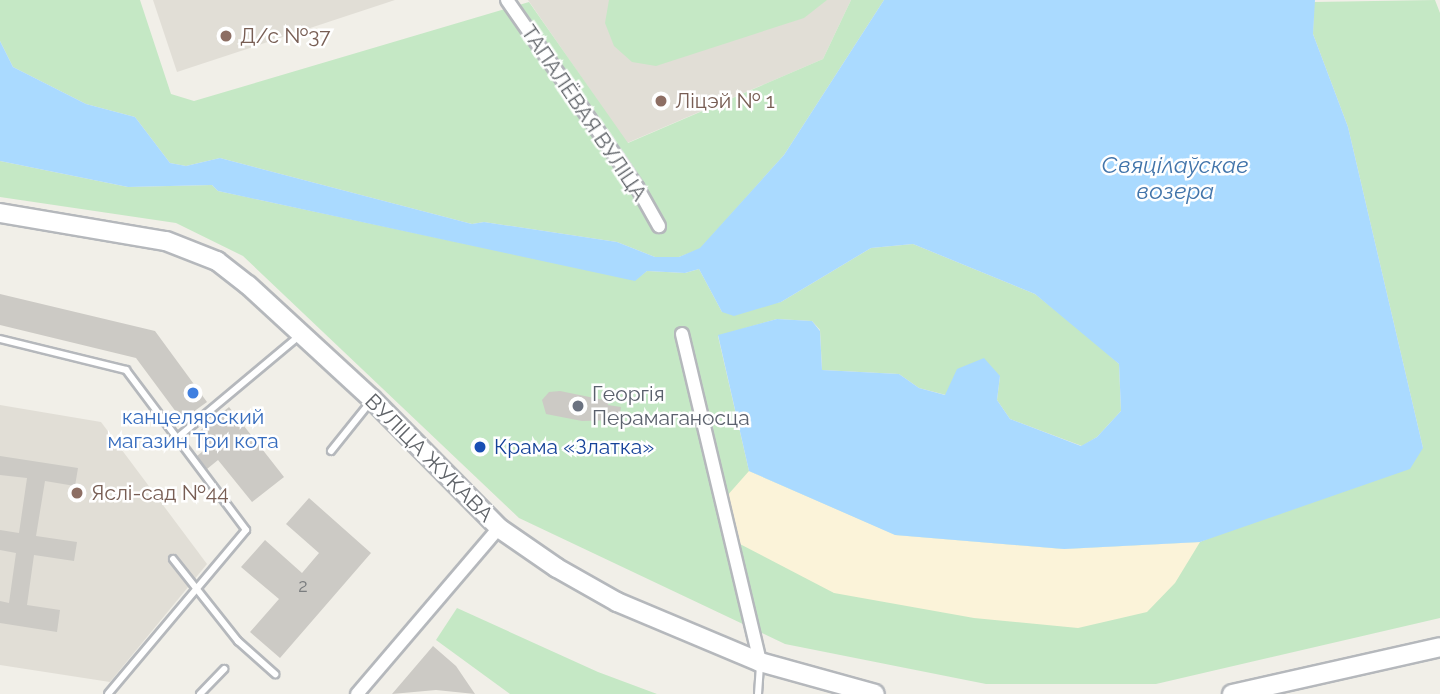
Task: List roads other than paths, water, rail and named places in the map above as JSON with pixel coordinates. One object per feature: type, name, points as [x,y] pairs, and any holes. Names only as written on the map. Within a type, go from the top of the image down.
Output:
[{"type":"street","name":"ТАПАЛЁВАЯ ВУЛІЦА","points":[[507,0],[659,226]]},
{"type":"street","name":"ВУЛІЦА ЖУКАВА","points":[[0,213],[166,242],[217,261],[372,399],[499,528],[617,601],[760,662],[875,694]]},
{"type":"street","points":[[682,334],[760,662]]},
{"type":"street","points":[[357,694],[499,528]]},
{"type":"street","points":[[1232,694],[1440,647]]},
{"type":"lane","points":[[177,438],[301,333]]},
{"type":"lane","points":[[0,339],[125,370],[246,530],[108,694]]},
{"type":"lane","points":[[331,451],[372,399]]},
{"type":"lane","points":[[173,559],[238,641],[275,674]]},
{"type":"lane","points":[[758,694],[760,662]]},
{"type":"lane","points":[[200,694],[223,668]]},
{"type":"water","name":"Свяцілаўскае возера","points":[[884,0],[1315,0],[1313,34],[1348,127],[1423,448],[1410,469],[1200,542],[1064,549],[895,535],[749,471],[718,335],[777,319],[812,321],[820,331],[822,370],[899,374],[919,388],[945,395],[957,369],[984,358],[1000,376],[997,400],[1010,419],[1081,446],[1097,437],[1121,411],[1119,364],[1035,294],[913,244],[871,248],[781,302],[734,316],[722,312],[699,269],[685,273],[647,271],[635,281],[218,191],[212,185],[128,187],[0,161],[0,41],[13,67],[86,104],[135,117],[170,163],[186,166],[220,158],[472,224],[484,222],[617,242],[655,257],[679,257],[700,248],[784,155]]},
{"type":"place","name":"Д/с №37","points":[[226,36]]},
{"type":"place","name":"Ліцэй № 1","points":[[661,101]]},
{"type":"place","name":"канцелярский магазин Три кота","points":[[193,393]]},
{"type":"place","name":"Георгія Перамаганосца","points":[[578,406]]},
{"type":"place","name":"Крама «Златка»","points":[[480,447]]},
{"type":"place","name":"Яслі-сад №44","points":[[77,493]]}]
